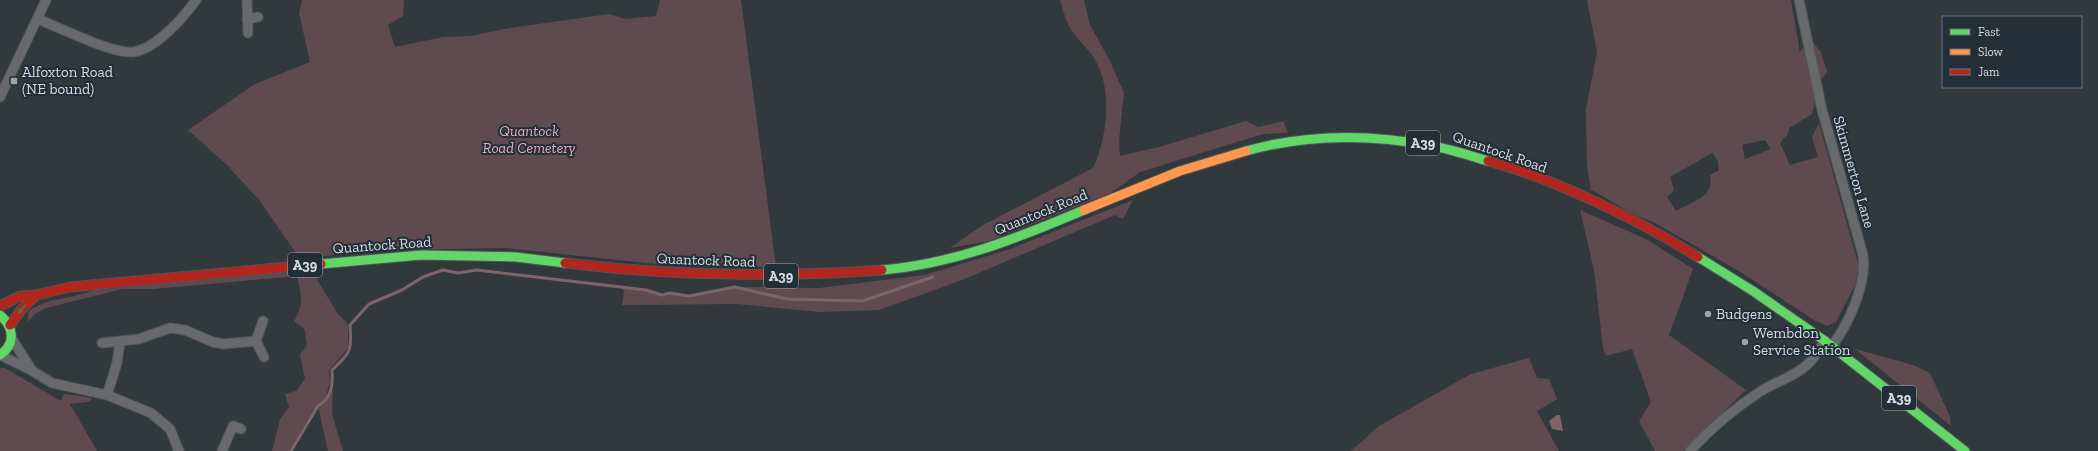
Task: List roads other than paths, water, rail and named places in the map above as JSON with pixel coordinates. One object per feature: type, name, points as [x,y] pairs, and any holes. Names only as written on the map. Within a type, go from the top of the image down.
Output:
[{"type":"main road","name":"Quantock Road","points":[[0,306],[20,296],[36,295],[56,289],[88,285],[421,255],[516,257],[632,272],[708,276],[813,275],[902,268],[949,260],[984,250],[1164,178],[1236,153],[1304,138],[1359,136],[1401,140],[1443,147],[1492,161],[1556,186],[1629,220],[1681,248],[1769,302],[1829,344],[1965,451]]},
{"type":"main road","name":"Quantock Road","points":[[10,326],[21,310],[36,295]]},
{"type":"main road","points":[[0,315],[10,326],[12,339],[9,349],[0,355]]},
{"type":"street","points":[[0,97],[46,0]]},
{"type":"street","points":[[37,19],[61,27],[103,46],[118,51],[132,52],[144,48],[158,39],[179,21],[196,0]]},
{"type":"street","points":[[247,0],[248,33]]},
{"type":"street","name":"Skimmerton Lane","points":[[1690,451],[1704,436],[1729,414],[1762,390],[1797,373],[1829,344],[1850,318],[1863,281],[1865,267],[1863,255],[1817,89],[1799,0]]},
{"type":"street","points":[[247,19],[258,17]]},
{"type":"street","points":[[263,322],[256,341],[264,357]]},
{"type":"street","points":[[102,343],[139,339],[170,328],[185,330],[213,342],[223,344],[256,341]]},
{"type":"street","points":[[12,339],[31,370]]},
{"type":"street","points":[[107,395],[117,363],[120,342]]},
{"type":"street","points":[[0,355],[31,370],[43,378],[62,386],[107,395],[158,417],[170,430],[179,451]]},
{"type":"street","points":[[222,451],[234,426]]},
{"type":"waterway","points":[[291,451],[318,406],[323,403],[329,395],[332,385],[332,370],[347,355],[349,350],[351,340],[350,325],[369,304],[402,290],[423,277],[443,270],[458,273],[477,270],[646,290],[662,295],[670,293],[689,296],[735,287],[787,299],[862,301],[933,277]]},
{"type":"place","name":"Alfoxton Road (NE bound)","points":[[14,81]]},
{"type":"place","name":"Budgens","points":[[1708,314]]},
{"type":"place","name":"Wembdon Service Station","points":[[1745,342]]},
{"type":"park label","name":"Quantock Road Cemetery","points":[[529,140]]}]
